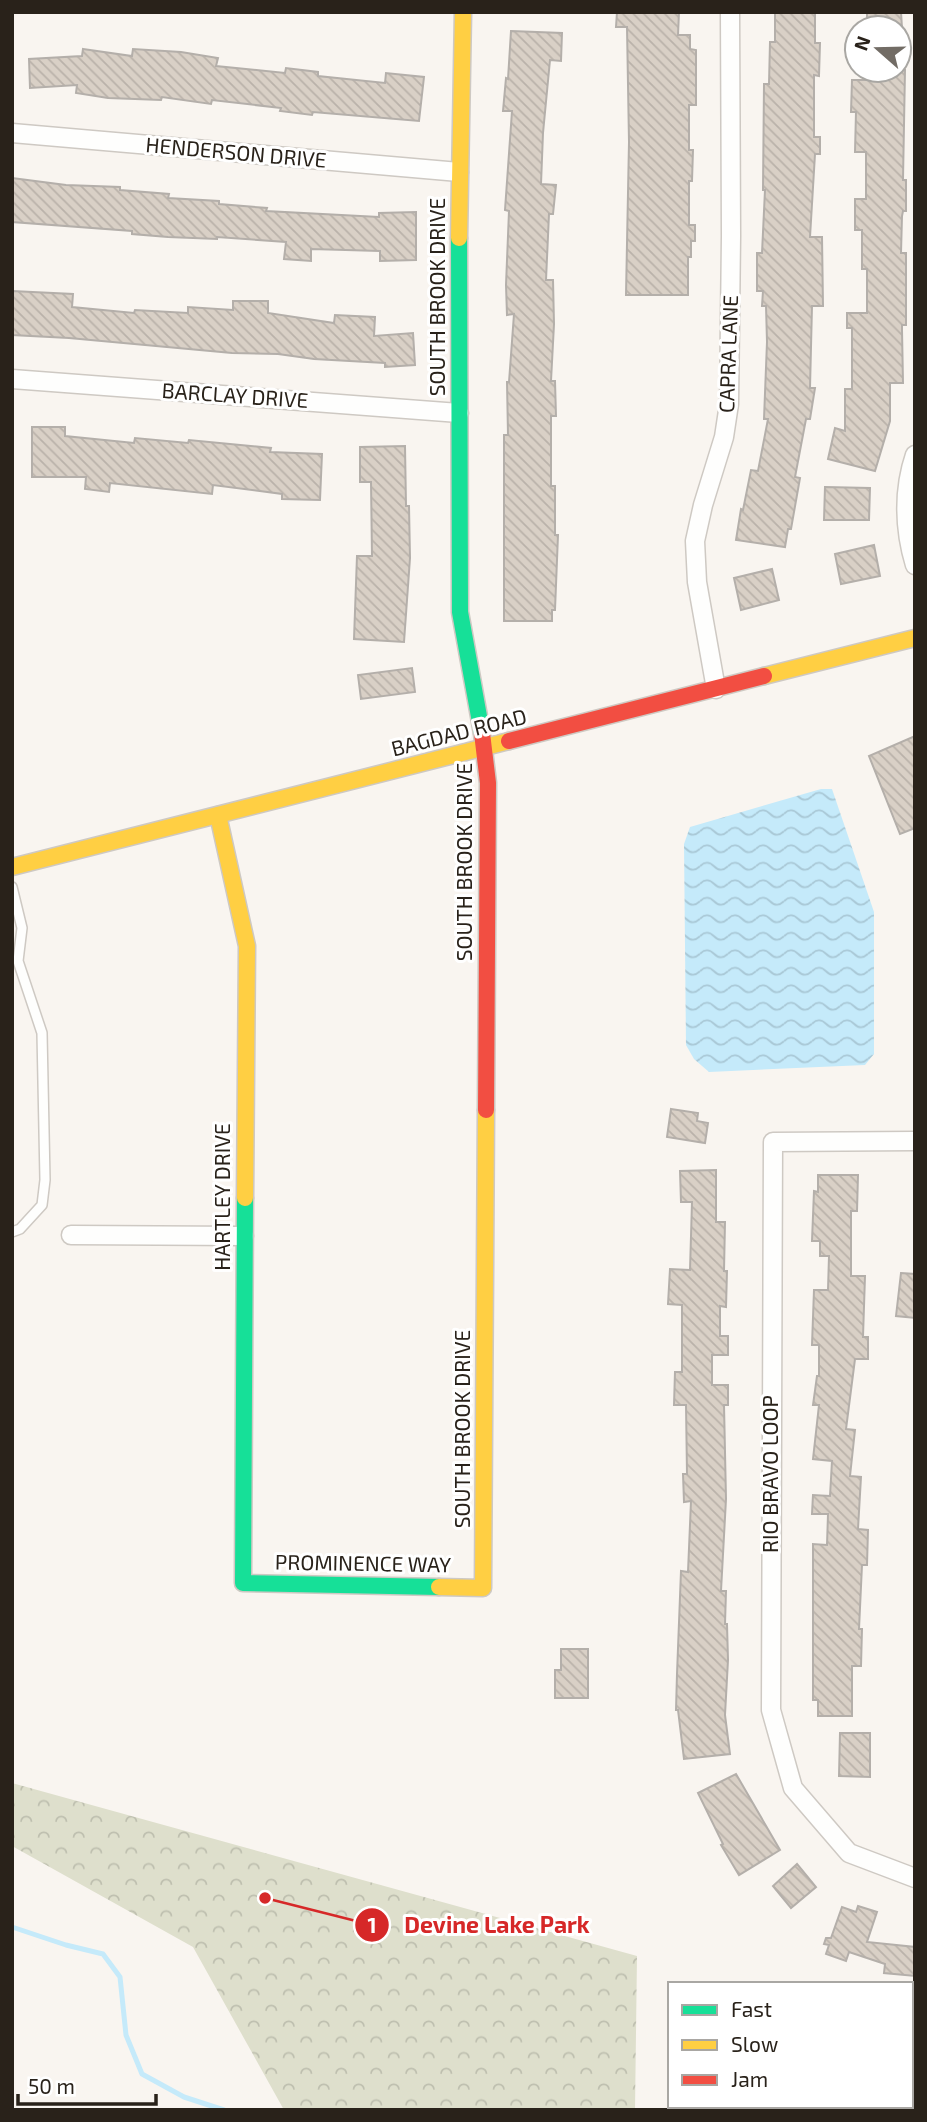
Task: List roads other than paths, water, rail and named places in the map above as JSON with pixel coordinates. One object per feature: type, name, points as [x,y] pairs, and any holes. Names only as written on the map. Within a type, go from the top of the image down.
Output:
[{"type":"street","name":"SOUTH BROOK DRIVE","points":[[463,12],[459,173],[460,612],[485,748],[488,783],[483,1588]]},
{"type":"street","name":"CAPRA LANE","points":[[716,689],[697,582],[695,541],[724,437],[729,404],[730,12]]},
{"type":"street","name":"HENDERSON DRIVE","points":[[12,133],[459,173]]},
{"type":"street","name":"BARCLAY DRIVE","points":[[12,379],[459,413]]},
{"type":"street","points":[[915,455],[906,503],[906,525],[915,565]]},
{"type":"street","name":"BAGDAD ROAD","points":[[12,867],[915,638]]},
{"type":"street","name":"HARTLEY DRIVE","points":[[218,816],[247,946],[243,1583]]},
{"type":"street","name":"RIO BRAVO LOOP","points":[[915,1141],[773,1142],[770,1469],[771,1710],[793,1788],[849,1853],[915,1878]]},
{"type":"street","points":[[71,1235],[244,1236]]},
{"type":"street","name":"PROMINENCE WAY","points":[[243,1583],[483,1588]]},
{"type":"lane","points":[[12,887],[22,929],[15,964],[42,1033],[45,1180],[42,1205],[20,1229],[12,1232]]},
{"type":"water","points":[[821,789],[832,789],[874,912],[874,1054],[865,1065],[709,1072],[694,1059],[686,1045],[684,844],[690,827]]},
{"type":"waterway","points":[[12,1927],[103,1954],[120,1977],[126,2035],[142,2074],[184,2097],[224,2110]]},
{"type":"place","name":"Devine Lake Park","points":[[265,1898]]}]
